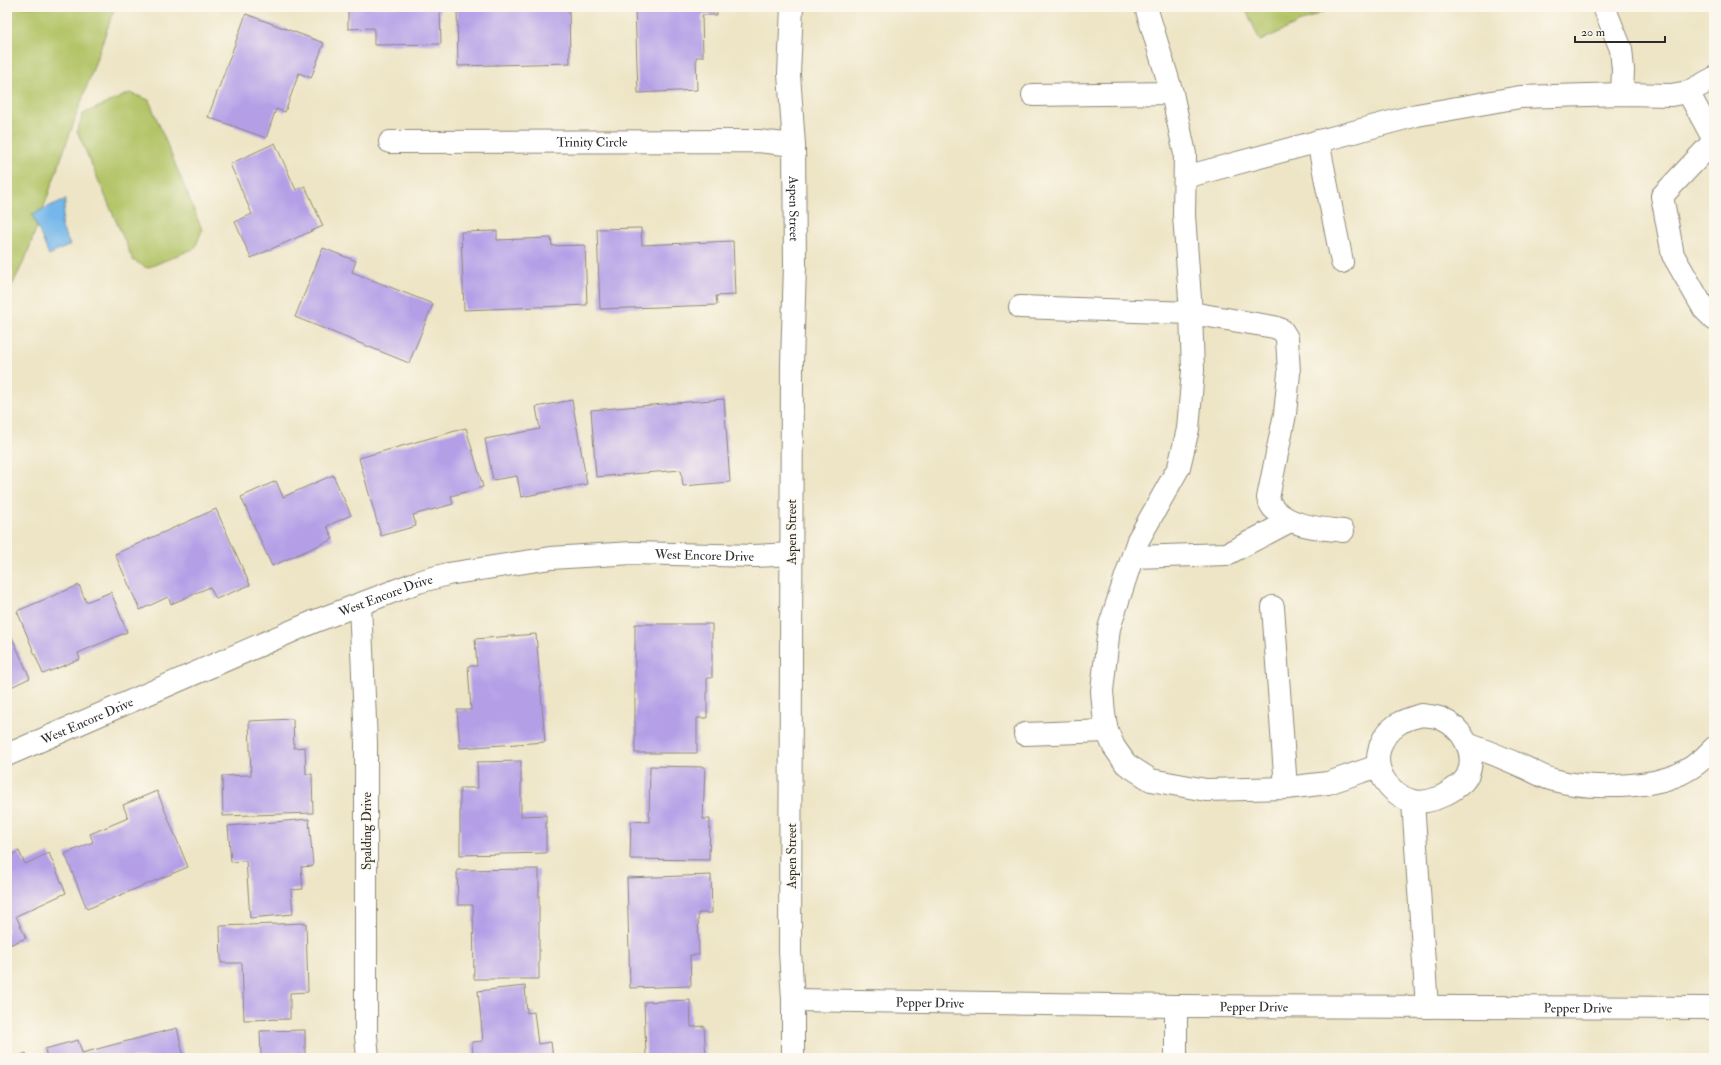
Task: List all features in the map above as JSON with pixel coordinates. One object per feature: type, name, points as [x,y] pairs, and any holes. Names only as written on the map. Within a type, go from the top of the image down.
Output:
[{"type":"street","name":"Aspen Street","points":[[792,7],[789,74],[794,145],[795,265],[792,371],[791,554],[790,952],[793,1000],[793,1058]]},
{"type":"street","points":[[1146,7],[1172,93],[1185,154],[1184,215],[1191,312],[1193,370],[1188,429],[1179,467],[1138,540],[1109,628],[1102,691],[1107,731],[1114,747],[1126,764],[1151,780],[1206,790],[1286,788],[1328,783],[1378,766]]},
{"type":"street","points":[[1604,7],[1621,49],[1623,70],[1622,94]]},
{"type":"street","points":[[1185,177],[1417,115],[1520,97],[1622,94],[1671,95],[1688,92],[1714,78]]},
{"type":"street","points":[[1688,92],[1714,140],[1662,196],[1673,255],[1704,310],[1714,319]]},
{"type":"street","points":[[1033,95],[1172,93]]},
{"type":"street","name":"Trinity Circle","points":[[390,142],[758,141],[794,145]]},
{"type":"street","points":[[1318,141],[1342,262]]},
{"type":"street","points":[[1020,307],[1191,312],[1274,326],[1282,330],[1287,338],[1289,373],[1285,414],[1268,498],[1274,509],[1290,521],[1314,527],[1343,531]]},
{"type":"street","points":[[1133,557],[1227,554],[1290,521]]},
{"type":"street","name":"West Encore Drive","points":[[7,755],[313,622],[418,582],[448,574],[551,558],[632,553],[754,556],[791,554]]},
{"type":"street","name":"Spalding Drive","points":[[360,604],[366,743],[366,1036],[368,1058]]},
{"type":"street","points":[[1273,607],[1286,788]]},
{"type":"street","points":[[1421,715],[1442,718],[1456,728],[1463,735],[1471,757],[1468,774],[1460,784],[1441,798],[1425,802],[1413,802],[1396,795],[1385,782],[1378,766],[1379,750],[1383,739],[1401,723],[1421,715]]},
{"type":"street","points":[[1025,734],[1107,731]]},
{"type":"street","points":[[1467,744],[1488,751],[1554,780],[1583,786],[1648,783],[1669,778],[1684,772],[1706,756],[1714,748]]},
{"type":"street","points":[[1413,802],[1427,1007]]},
{"type":"street","name":"Pepper Drive","points":[[793,1000],[1176,1006],[1714,1008]]},
{"type":"street","points":[[1176,1006],[1176,1058]]},
{"type":"green space","points":[[7,7],[115,7],[26,257],[7,296]]},
{"type":"green space","points":[[1245,7],[1333,7],[1260,41]]},
{"type":"green space","points":[[130,93],[149,100],[202,230],[195,248],[147,268],[133,260],[77,131],[83,114]]},
{"type":"water","points":[[66,199],[61,226],[70,245],[49,255],[32,214]]},
{"type":"building","points":[[348,7],[440,7],[441,44],[374,45],[374,28],[348,29]]},
{"type":"building","points":[[457,7],[569,7],[570,63],[458,66]]},
{"type":"building","points":[[635,7],[717,7],[717,15],[702,15],[703,57],[696,57],[697,90],[638,93]]},
{"type":"building","points":[[246,14],[324,43],[311,78],[299,73],[285,112],[276,109],[266,138],[208,117]]},
{"type":"building","points":[[275,143],[296,190],[305,186],[323,226],[251,258],[235,222],[252,214],[230,164]]},
{"type":"building","points":[[641,228],[642,245],[733,241],[735,295],[716,296],[717,305],[600,309],[597,229]]},
{"type":"building","points":[[497,231],[497,240],[551,238],[552,246],[585,245],[587,305],[464,310],[461,232]]},
{"type":"building","points":[[323,248],[356,261],[352,272],[433,304],[409,363],[295,317]]},
{"type":"building","points":[[724,399],[730,482],[683,486],[681,470],[596,477],[591,410]]},
{"type":"building","points":[[572,400],[587,484],[521,497],[517,476],[493,480],[485,439],[540,429],[536,407]]},
{"type":"building","points":[[466,428],[483,487],[451,496],[453,504],[413,515],[416,526],[381,536],[359,458]]},
{"type":"building","points":[[333,475],[351,515],[327,526],[333,539],[272,566],[241,497],[276,481],[283,497]]},
{"type":"building","points":[[216,509],[250,585],[216,599],[210,587],[171,604],[168,597],[140,610],[115,554]]},
{"type":"building","points":[[79,585],[86,602],[111,592],[127,632],[78,653],[80,659],[43,674],[17,611]]},
{"type":"building","points":[[635,624],[712,624],[712,678],[707,678],[707,718],[697,718],[697,753],[635,753]]},
{"type":"building","points":[[7,626],[30,678],[7,689]]},
{"type":"building","points":[[536,634],[545,742],[460,748],[457,710],[471,710],[468,666],[477,666],[475,639]]},
{"type":"building","points":[[293,719],[294,748],[305,747],[306,774],[312,774],[313,813],[223,816],[222,776],[251,775],[249,721]]},
{"type":"building","points":[[521,761],[521,816],[546,815],[546,853],[460,855],[460,788],[478,788],[477,762]]},
{"type":"building","points":[[650,766],[705,767],[703,819],[710,819],[709,860],[630,859],[631,821],[649,822]]},
{"type":"building","points":[[157,791],[188,867],[87,909],[65,854],[93,842],[90,834],[128,818],[123,805]]},
{"type":"building","points":[[309,819],[313,866],[301,867],[303,889],[291,890],[293,914],[250,918],[246,861],[231,862],[228,826]]},
{"type":"building","points":[[19,851],[25,864],[49,853],[66,893],[16,916],[26,938],[7,946],[7,857]]},
{"type":"building","points":[[539,869],[539,979],[474,979],[473,905],[458,905],[457,870]]},
{"type":"building","points":[[711,875],[712,913],[698,913],[699,955],[690,955],[691,986],[630,988],[627,878]]},
{"type":"building","points":[[306,923],[308,992],[290,993],[290,1019],[244,1020],[242,963],[221,963],[220,926]]},
{"type":"building","points":[[525,986],[527,1013],[534,1012],[538,1044],[551,1042],[553,1058],[473,1058],[472,1042],[483,1041],[478,991]]},
{"type":"building","points":[[690,1000],[691,1027],[704,1026],[706,1058],[620,1058],[620,1056],[646,1055],[644,1002]]},
{"type":"building","points":[[177,1028],[184,1058],[47,1058],[45,1049],[78,1040],[82,1053]]},
{"type":"building","points":[[305,1030],[305,1058],[247,1058],[247,1056],[261,1056],[260,1031]]},
{"type":"building","points":[[26,1053],[28,1058],[13,1058]]}]
